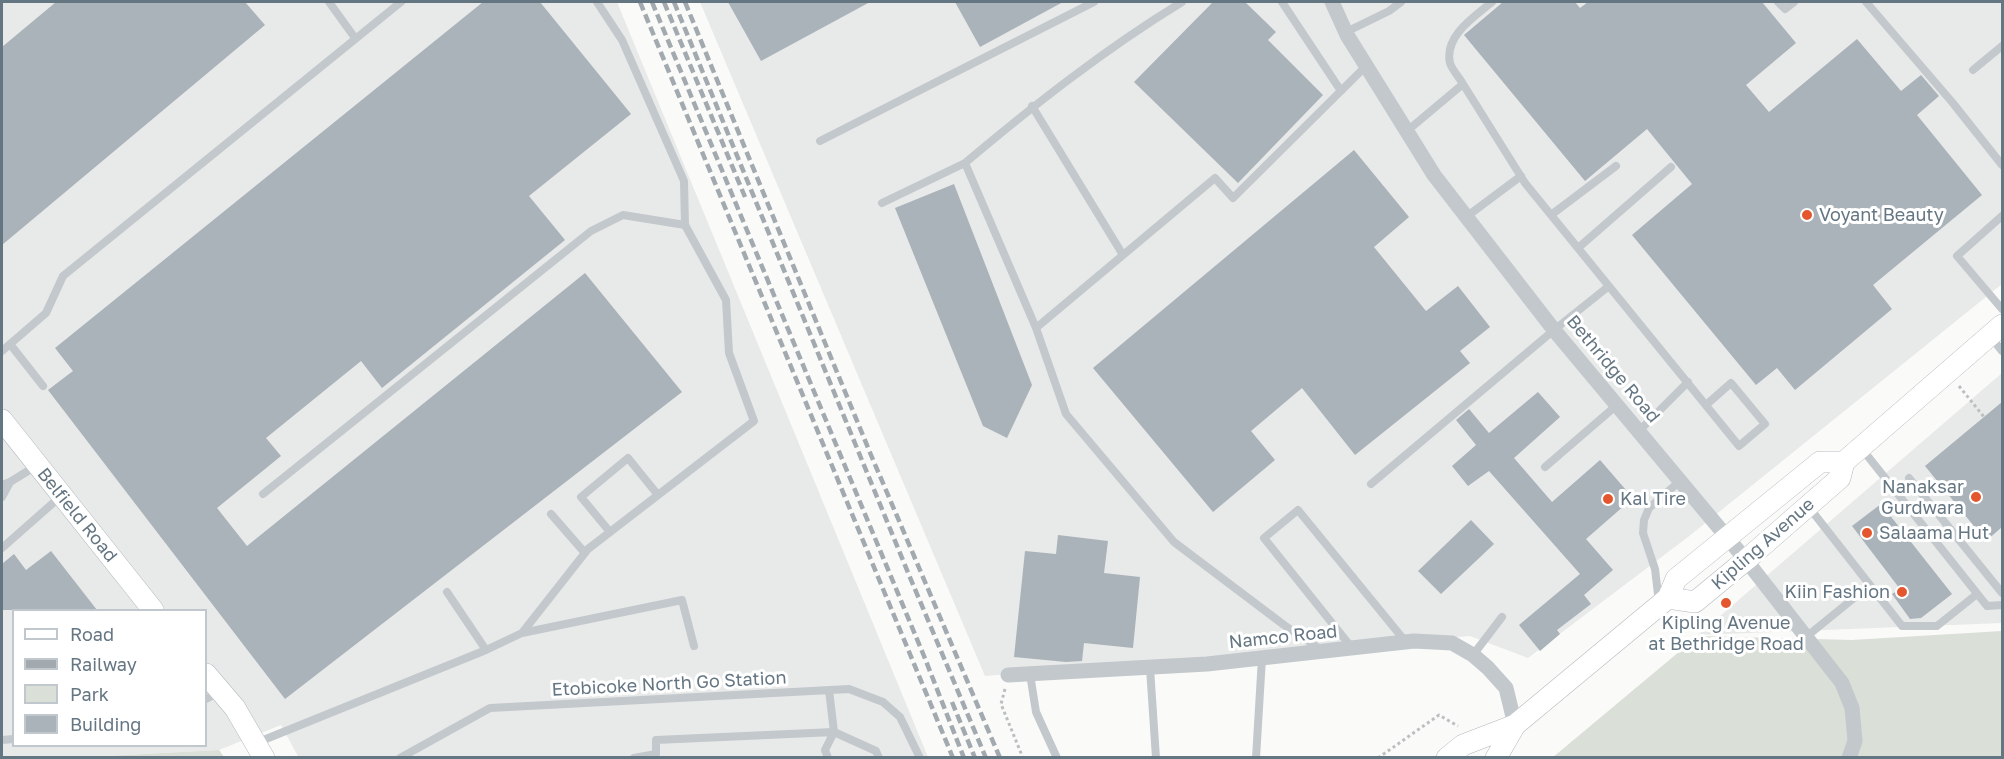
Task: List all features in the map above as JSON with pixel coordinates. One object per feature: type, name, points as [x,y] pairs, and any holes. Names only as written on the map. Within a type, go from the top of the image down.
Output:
[{"type":"main road","name":"Kipling Avenue","points":[[1664,602],[1695,602],[1840,478],[1844,462],[1861,447],[1948,372],[1998,337]]},
{"type":"main road","name":"Belfield Road","points":[[2,420],[152,609]]},
{"type":"main road","name":"Kipling Avenue","points":[[1448,758],[1463,745],[1515,724],[1664,602],[1676,579],[1820,462],[1844,462]]},
{"type":"main road","points":[[207,677],[213,695],[235,708],[260,750]]},
{"type":"main road","name":"Kipling Avenue","points":[[1496,758],[1515,724]]},
{"type":"street","name":"Bethridge Road","points":[[1332,2],[1366,66],[1434,175],[1466,218],[1554,330],[1746,560],[1842,683],[1852,708],[1855,741],[1849,758]]},
{"type":"street","name":"Namco Road","points":[[1008,675],[1150,668],[1406,642],[1452,643],[1473,655],[1506,688],[1515,724]]},
{"type":"lane","points":[[329,2],[355,38]]},
{"type":"lane","points":[[2,351],[46,313],[63,276],[400,2]]},
{"type":"lane","points":[[522,633],[585,553],[754,421],[729,353],[726,300],[685,225],[684,181],[621,40],[597,2]]},
{"type":"lane","points":[[820,141],[1094,2]]},
{"type":"lane","points":[[882,203],[965,163],[1032,106],[1140,27],[1182,2]]},
{"type":"lane","points":[[1282,2],[1341,91]]},
{"type":"lane","points":[[1346,32],[1389,11],[1401,2]]},
{"type":"lane","points":[[1491,2],[1458,32],[1451,46],[1450,64],[1521,176],[1739,446],[1765,424],[1731,383],[1706,405]]},
{"type":"lane","points":[[1778,2],[1785,9],[1794,2]]},
{"type":"lane","points":[[1866,2],[1952,102],[2002,165]]},
{"type":"lane","points":[[1973,70],[2002,46]]},
{"type":"lane","points":[[1036,328],[1215,178],[1233,198],[1366,66]]},
{"type":"lane","points":[[1407,131],[1463,84]]},
{"type":"lane","points":[[1032,106],[1123,255]]},
{"type":"lane","points":[[965,163],[1036,328],[1066,414],[1174,542],[1324,652]]},
{"type":"lane","points":[[1551,215],[1616,166]]},
{"type":"lane","points":[[1578,248],[1671,167]]},
{"type":"lane","points":[[1466,218],[1521,176]]},
{"type":"lane","points":[[263,494],[591,231],[623,215],[685,225]]},
{"type":"lane","points":[[2002,216],[1958,256],[2002,309]]},
{"type":"lane","points":[[1371,484],[1609,286]]},
{"type":"lane","points":[[10,344],[43,386]]},
{"type":"lane","points":[[1639,431],[1688,382]]},
{"type":"lane","points":[[1545,467],[1617,405]]},
{"type":"lane","points":[[1861,447],[1987,606]]},
{"type":"lane","points":[[610,532],[581,496],[628,458],[658,495]]},
{"type":"lane","points":[[2,485],[37,465]]},
{"type":"lane","points":[[1909,478],[2002,593],[1987,606]]},
{"type":"lane","points":[[1664,602],[1643,533],[1644,520],[1649,508],[1680,481]]},
{"type":"lane","points":[[2,497],[10,482]]},
{"type":"lane","points":[[2,548],[62,496]]},
{"type":"lane","points":[[1808,506],[1902,626],[1937,626],[1977,594]]},
{"type":"lane","points":[[1353,649],[1264,538],[1298,510],[1406,642]]},
{"type":"lane","points":[[551,514],[585,553]]},
{"type":"lane","points":[[1806,638],[1870,585]]},
{"type":"lane","points":[[447,592],[486,650]]},
{"type":"lane","points":[[260,750],[522,633],[682,600],[694,646]]},
{"type":"lane","points":[[1987,606],[2002,605]]},
{"type":"lane","points":[[1473,655],[1502,617]]},
{"type":"lane","points":[[1256,758],[1262,658]]},
{"type":"lane","points":[[1150,668],[1156,758]]},
{"type":"lane","points":[[1030,674],[1036,712],[1057,758]]},
{"type":"lane","name":"Etobicoke North Go Station","points":[[400,758],[490,708],[849,689],[882,702],[900,717],[920,758]]},
{"type":"lane","points":[[828,758],[825,750],[834,732],[829,690]]},
{"type":"lane","points":[[634,758],[656,756],[656,740],[834,732],[876,750],[879,758]]},
{"type":"path","points":[[1948,372],[1984,417]]},
{"type":"path","points":[[1008,675],[1001,704],[1023,758]]},
{"type":"path","points":[[1378,758],[1439,715],[1458,726]]},
{"type":"shaded area","points":[[2,2],[617,2],[928,757],[299,758],[281,725],[219,750],[87,757],[2,757]]},
{"type":"shaded area","points":[[700,2],[2002,2],[2002,284],[1688,537],[1528,658],[1470,636],[985,676]]},
{"type":"shaded area","points":[[2002,373],[2002,623],[1698,635]]},
{"type":"green space","points":[[2002,631],[2002,757],[1552,758],[1698,636],[1852,640]]},
{"type":"green space","points":[[219,750],[224,757],[87,757]]},
{"type":"building","points":[[56,2],[245,2],[265,25],[2,245],[2,47]]},
{"type":"building","points":[[483,2],[540,2],[631,114],[529,196],[565,240],[382,388],[361,361],[266,438],[281,456],[217,508],[247,546],[585,273],[682,392],[285,699],[48,390],[73,371],[55,348]]},
{"type":"building","points":[[728,2],[870,2],[761,61]]},
{"type":"building","points":[[955,2],[1063,2],[980,47]]},
{"type":"building","points":[[1213,2],[1245,2],[1276,32],[1268,40],[1323,95],[1238,183],[1134,82]]},
{"type":"building","name":"Voyant Beauty","points":[[1503,2],[1575,2],[1580,8],[1588,2],[1762,2],[1796,43],[1746,85],[1769,112],[1857,39],[1901,91],[1921,75],[1939,96],[1917,115],[1982,195],[1873,285],[1892,309],[1795,390],[1777,368],[1756,385],[1632,235],[1692,184],[1647,129],[1585,181],[1464,35]]},
{"type":"building","points":[[1354,150],[1409,217],[1374,247],[1426,311],[1458,286],[1490,327],[1460,351],[1470,363],[1355,455],[1302,388],[1251,431],[1275,460],[1213,512],[1093,368]]},
{"type":"building","points":[[954,184],[1032,385],[1007,438],[983,426],[895,208]]},
{"type":"building","points":[[1538,392],[1560,417],[1514,458],[1552,502],[1600,460],[1633,498],[1586,539],[1613,570],[1584,595],[1591,604],[1557,630],[1560,634],[1540,651],[1519,625],[1580,574],[1489,471],[1468,486],[1452,466],[1476,445],[1456,420],[1469,409],[1489,433]]},
{"type":"building","name":"Nanaksar Gurdwara","points":[[2002,402],[2002,527],[1986,541],[1925,466]]},
{"type":"building","points":[[1881,504],[1952,594],[1921,618],[1910,619],[1892,594],[1900,589],[1852,526]]},
{"type":"building","points":[[1471,520],[1494,544],[1441,594],[1418,571]]},
{"type":"building","points":[[1058,535],[1108,541],[1104,573],[1140,577],[1133,648],[1084,643],[1082,661],[1066,662],[1014,657],[1025,551],[1056,554]]},
{"type":"building","points":[[51,551],[96,609],[2,610],[2,564],[14,554],[26,570]]},
{"type":"railway","points":[[640,2],[953,758]]},
{"type":"railway","points":[[652,2],[924,656],[964,758]]},
{"type":"railway","points":[[664,2],[745,197]]},
{"type":"railway","points":[[674,2],[986,758]]},
{"type":"railway","points":[[685,2],[871,455],[1000,758]]},
{"type":"railway","points":[[952,702],[975,758]]},
{"type":"place","name":"Voyant Beauty","points":[[1807,215]]},
{"type":"place","name":"Nanaksar Gurdwara","points":[[1976,497]]},
{"type":"place","name":"Kal Tire","points":[[1608,499]]},
{"type":"place","name":"Salaama Hut","points":[[1867,533]]},
{"type":"place","name":"Kiin Fashion","points":[[1902,592]]},
{"type":"place","name":"Kipling Avenue at Bethridge Road","points":[[1726,603]]}]
